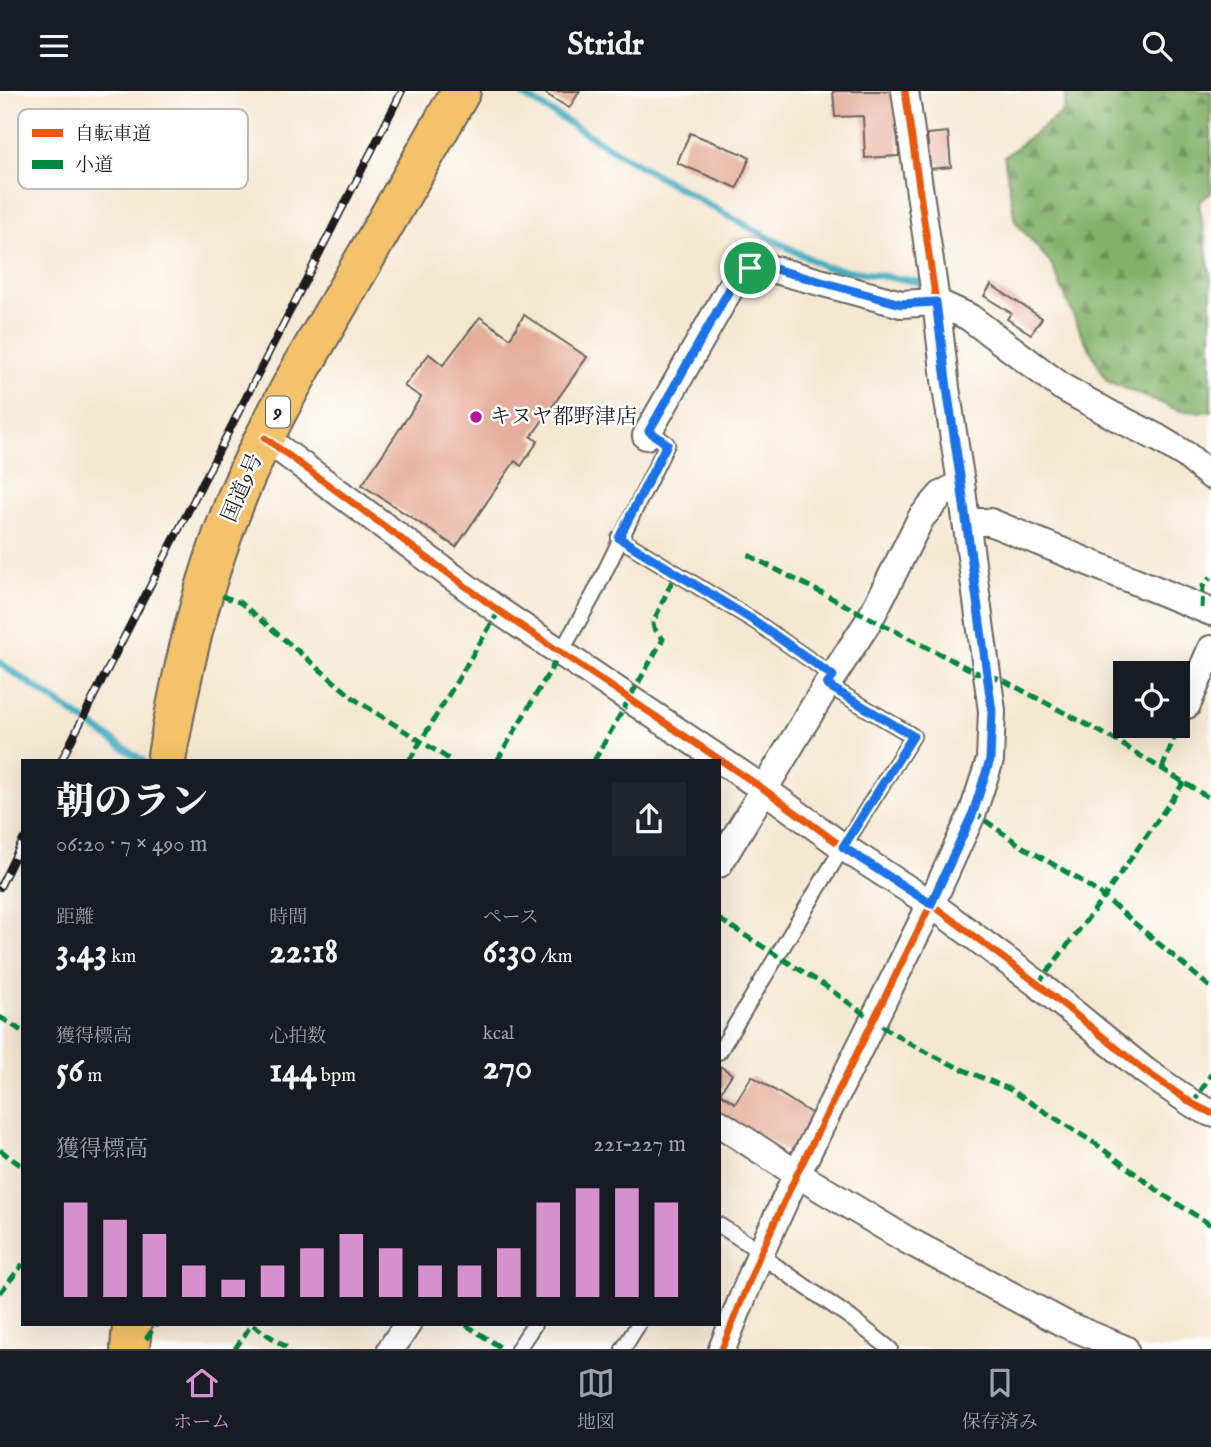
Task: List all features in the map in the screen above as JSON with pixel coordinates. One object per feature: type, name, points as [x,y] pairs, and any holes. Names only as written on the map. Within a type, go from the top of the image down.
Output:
[{"type":"highway","name":"国道9号","points":[[166,759],[183,668],[204,590],[246,476],[299,371],[461,91]]},
{"type":"highway","points":[[130,1349],[132,1326]]},
{"type":"street","points":[[722,1349],[760,1253],[973,813],[990,760],[992,711],[905,91]]},
{"type":"street","points":[[648,433],[736,278],[742,271],[757,265],[901,304],[936,302],[969,317],[1062,387],[1186,455],[1211,476]]},
{"type":"street","points":[[265,437],[499,611],[719,759]]},
{"type":"street","points":[[721,861],[870,619],[921,518],[941,495],[961,483]]},
{"type":"street","points":[[966,522],[990,522],[1211,612]]},
{"type":"street","points":[[1190,698],[1211,649]]},
{"type":"street","points":[[721,760],[843,847],[931,904],[1038,984],[1145,1071],[1211,1113]]},
{"type":"street","points":[[721,1124],[907,1240],[1065,1324],[1125,1349]]},
{"type":"street","points":[[391,1349],[406,1326]]},
{"type":"lane","points":[[561,652],[593,596],[667,444],[648,433]]},
{"type":"lane","points":[[619,538],[756,622],[830,680],[913,736],[721,1049]]},
{"type":"lane","points":[[721,1226],[851,1318],[890,1349]]},
{"type":"lane","points":[[518,1349],[533,1326]]},
{"type":"lane","points":[[623,1349],[637,1326]]},
{"type":"green space","points":[[1066,91],[1211,91],[1211,193],[1199,202],[1211,280],[1211,412],[1180,411],[1107,381],[1081,333],[1052,265],[1015,221],[1004,157],[1064,111]]},
{"type":"building","points":[[548,91],[580,91],[569,108],[546,94]]},
{"type":"building","points":[[833,91],[896,91],[899,156],[865,158],[863,116],[835,117]]},
{"type":"building","points":[[948,132],[951,167],[930,169],[927,134]]},
{"type":"building","points":[[690,133],[750,157],[737,188],[677,163]]},
{"type":"building","points":[[991,285],[1042,318],[1031,334],[1007,319],[1011,313],[984,296]]},
{"type":"building","name":"キヌヤ都野津店","points":[[524,315],[587,357],[531,437],[538,441],[521,466],[515,461],[456,547],[362,485],[421,397],[404,386],[429,354],[443,365],[480,317],[510,338]]},
{"type":"building","points":[[721,1067],[732,1074],[721,1091]]},
{"type":"building","points":[[752,1076],[814,1115],[790,1154],[721,1112],[721,1094],[735,1103]]},
{"type":"waterway","points":[[517,91],[730,217],[825,267],[920,282]]},
{"type":"waterway","points":[[0,663],[140,759]]},
{"type":"railway","points":[[62,759],[402,91]]},
{"type":"railway","points":[[0,887],[21,844]]},
{"type":"marked path","points":[[748,555],[975,672],[1001,679],[1110,737],[1211,799]]},
{"type":"marked path","points":[[595,759],[663,639],[653,623],[676,572]]},
{"type":"marked path","points":[[1202,608],[1203,586],[1211,577]]},
{"type":"marked path","points":[[222,596],[241,603],[356,700],[449,759]]},
{"type":"marked path","points":[[410,759],[499,611]]},
{"type":"marked path","points":[[498,759],[561,652]]},
{"type":"marked path","points":[[1162,769],[1174,738]]},
{"type":"marked path","points":[[1038,984],[1104,897],[1184,782]]},
{"type":"marked path","points":[[973,812],[1020,845],[1104,897],[1211,988]]},
{"type":"marked path","points":[[721,920],[914,1046],[1009,1089],[1096,1144],[1165,1196],[1211,1225]]},
{"type":"marked path","points":[[0,1017],[21,1031]]},
{"type":"marked path","points":[[1193,1104],[1211,1074]]},
{"type":"marked path","points":[[0,1150],[21,1166]]},
{"type":"marked path","points":[[0,1293],[21,1267]]},
{"type":"marked path","points":[[146,1339],[155,1326]]},
{"type":"marked path","points":[[235,1349],[250,1326]]},
{"type":"marked path","points":[[254,1326],[289,1349]]},
{"type":"marked path","points":[[468,1326],[503,1349]]},
{"type":"cycle path","points":[[722,1349],[761,1252],[797,1174],[931,904],[973,812],[990,760],[992,711],[905,91]]},
{"type":"cycle path","points":[[265,438],[499,611],[719,759]]},
{"type":"cycle path","points":[[721,760],[843,847],[931,904],[1038,984],[1145,1071],[1211,1113]]},
{"type":"place","name":"キヌヤ都野津店","points":[[476,417]]},
{"type":"route","points":[[764,266],[901,304],[936,302],[992,711],[990,760],[973,813],[931,904],[843,847],[913,736],[827,685],[833,676],[756,622],[619,538],[667,444],[649,431],[736,278],[742,271],[750,268],[764,266]]}]
